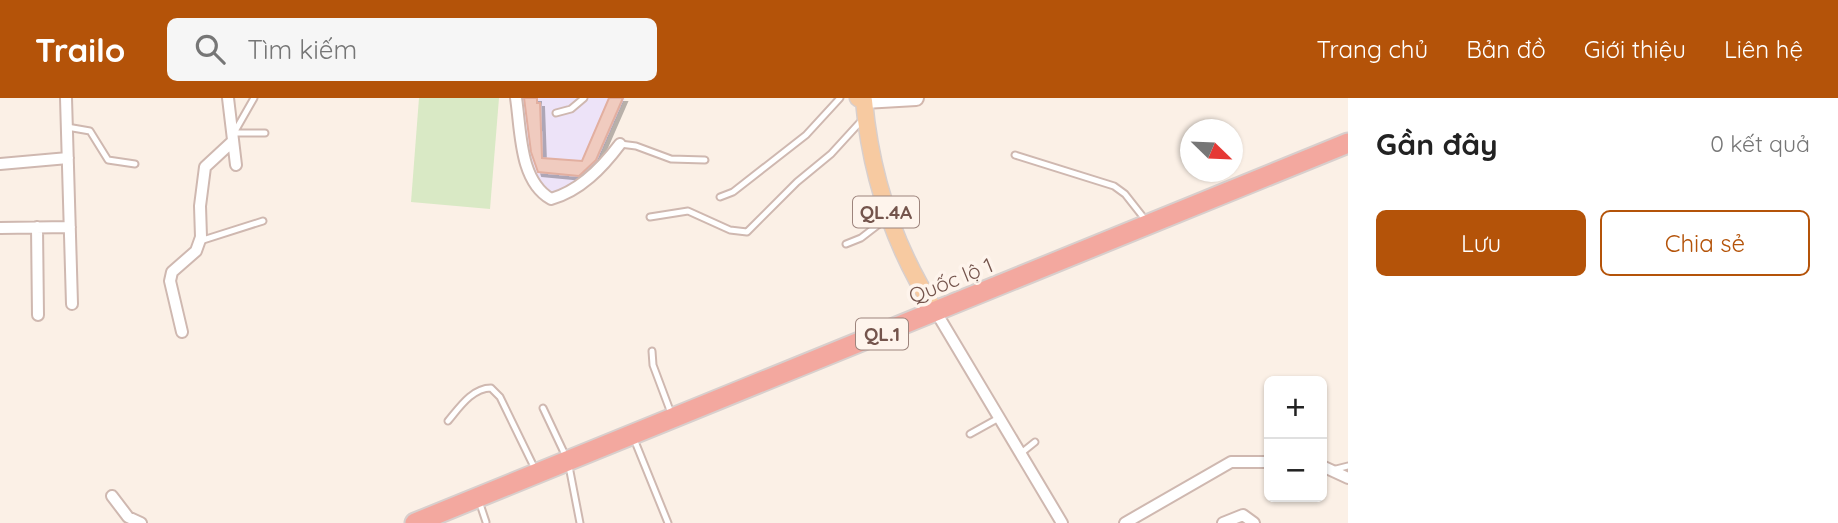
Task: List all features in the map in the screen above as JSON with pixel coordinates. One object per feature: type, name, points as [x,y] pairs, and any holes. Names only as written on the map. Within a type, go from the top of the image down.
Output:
[{"type":"highway","name":"Quốc lộ 1","points":[[415,523],[1348,143]]},
{"type":"main road","points":[[862,105],[916,98]]},
{"type":"main road","name":"QL.4A","points":[[862,105],[887,218],[913,276],[936,312]]},
{"type":"street","points":[[66,98],[72,304]]},
{"type":"street","points":[[228,98],[236,165]]},
{"type":"street","points":[[516,98],[525,164],[540,193],[551,199],[565,196],[594,174],[620,144]]},
{"type":"street","points":[[182,332],[170,281],[172,272],[196,251],[200,241],[200,206],[205,167],[233,137]]},
{"type":"street","points":[[0,164],[68,158]]},
{"type":"street","points":[[37,227],[38,315]]},
{"type":"street","points":[[0,228],[70,227]]},
{"type":"street","points":[[936,312],[1062,523]]},
{"type":"street","points":[[1125,523],[1231,462],[1264,462]]},
{"type":"street","points":[[1327,468],[1348,478]]},
{"type":"street","points":[[112,496],[128,517],[141,523]]},
{"type":"street","points":[[1223,523],[1243,515],[1254,523]]},
{"type":"lane","points":[[233,137],[254,98]]},
{"type":"lane","points":[[556,113],[571,109],[584,98]]},
{"type":"lane","points":[[720,197],[733,192],[806,135],[840,98]]},
{"type":"lane","points":[[650,217],[688,211],[730,230],[747,232],[797,182],[831,154],[862,105]]},
{"type":"lane","points":[[67,127],[90,131],[108,160],[135,164]]},
{"type":"lane","points":[[233,137],[265,133]]},
{"type":"lane","points":[[620,144],[636,146],[671,159],[705,160]]},
{"type":"lane","points":[[1015,155],[1114,186],[1125,194],[1149,224]]},
{"type":"lane","points":[[846,243],[861,238],[887,218]]},
{"type":"lane","points":[[200,241],[263,221]]},
{"type":"lane","points":[[652,351],[653,365],[673,419]]},
{"type":"lane","points":[[448,421],[466,400],[483,388],[491,388],[500,397],[537,474]]},
{"type":"lane","points":[[542,408],[568,461],[580,523]]},
{"type":"lane","points":[[970,434],[998,419]]},
{"type":"lane","points":[[633,436],[668,523]]},
{"type":"lane","points":[[1020,454],[1035,442]]},
{"type":"lane","points":[[1333,471],[1348,466]]},
{"type":"lane","points":[[478,498],[485,522]]},
{"type":"shaded area","points":[[520,98],[625,98],[594,170],[558,193],[548,192],[527,159]]},
{"type":"green space","points":[[419,98],[499,98],[490,209],[411,202]]},
{"type":"building","points":[[524,98],[537,98],[537,103],[540,103],[542,158],[582,161],[609,98],[623,98],[596,160],[579,176],[538,172],[531,152]]}]
